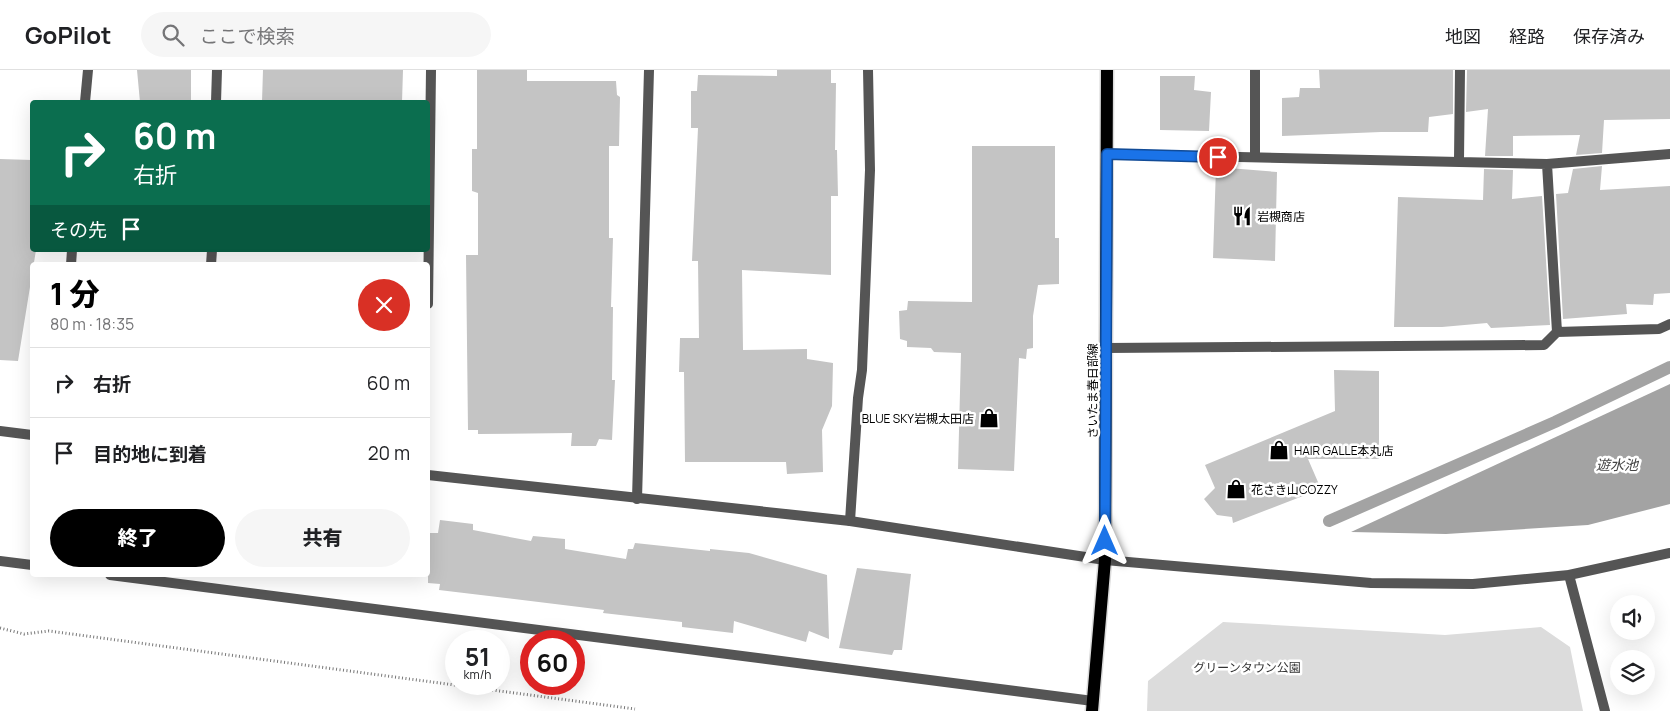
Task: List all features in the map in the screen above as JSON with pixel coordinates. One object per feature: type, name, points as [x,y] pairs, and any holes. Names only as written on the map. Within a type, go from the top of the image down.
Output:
[{"type":"main road","name":"さいたま春日部線","points":[[1092,706],[1105,560],[1107,70]]},
{"type":"street","points":[[85,100],[88,70]]},
{"type":"street","points":[[216,100],[217,70]]},
{"type":"street","points":[[430,148],[431,70]]},
{"type":"street","points":[[637,499],[649,70]]},
{"type":"street","points":[[850,521],[858,398],[862,370],[870,170],[868,70]]},
{"type":"street","points":[[1255,70],[1255,157]]},
{"type":"street","points":[[1459,160],[1460,70]]},
{"type":"street","points":[[1107,154],[1459,160],[1547,164],[1670,154]]},
{"type":"street","points":[[1547,164],[1558,332]]},
{"type":"street","points":[[1106,348],[1544,345],[1558,332],[1660,329],[1670,324]]},
{"type":"street","points":[[0,431],[30,435]]},
{"type":"street","points":[[430,475],[850,521],[1105,560],[1371,583],[1473,584],[1569,575],[1670,553]]},
{"type":"street","points":[[0,560],[30,565]]},
{"type":"street","points":[[1569,575],[1605,711]]},
{"type":"street","points":[[125,577],[1092,706]]},
{"type":"path","points":[[0,628],[24,634],[50,631],[635,709]]},
{"type":"green space","name":"グリーンタウン公園","points":[[1223,622],[1445,635],[1541,627],[1570,647],[1583,711],[1147,711],[1148,681]]},
{"type":"water","name":"遊水池","points":[[1670,384],[1670,504],[1588,525],[1446,534],[1351,532]]},
{"type":"building","points":[[137,70],[191,70],[191,100],[140,100]]},
{"type":"building","points":[[263,70],[403,70],[402,100],[262,100]]},
{"type":"building","points":[[477,70],[527,70],[527,81],[616,81],[617,95],[620,97],[619,146],[609,146],[609,238],[613,238],[611,307],[613,307],[612,380],[615,380],[612,440],[599,439],[596,446],[571,446],[572,433],[478,434],[478,430],[468,430],[466,255],[478,255],[478,193],[472,191],[472,149],[477,149]]},
{"type":"building","points":[[777,70],[831,70],[831,83],[836,83],[835,150],[837,150],[838,196],[831,196],[831,275],[742,270],[743,350],[807,349],[807,359],[833,363],[832,406],[822,430],[823,472],[787,474],[786,462],[685,462],[684,372],[679,372],[680,338],[699,338],[698,261],[692,261],[698,128],[691,128],[691,91],[697,91],[698,75],[777,76]]},
{"type":"building","points":[[1319,70],[1453,70],[1453,114],[1429,117],[1428,132],[1282,136],[1282,98],[1299,97],[1300,88],[1320,88]]},
{"type":"building","points":[[1467,70],[1670,70],[1670,119],[1604,120],[1602,153],[1576,155],[1580,135],[1513,136],[1513,156],[1485,156],[1488,109],[1466,112]]},
{"type":"building","points":[[1160,76],[1195,76],[1194,90],[1211,92],[1209,131],[1160,130]]},
{"type":"building","points":[[972,146],[1055,146],[1055,238],[1059,238],[1059,284],[1038,285],[1033,316],[1033,348],[1027,349],[1026,359],[1019,358],[1014,471],[958,469],[961,353],[934,352],[931,348],[907,347],[907,341],[900,339],[899,311],[907,310],[908,301],[972,302]]},
{"type":"building","points":[[0,159],[30,160],[30,252],[36,252],[34,262],[30,262],[30,287],[18,361],[0,360]]},
{"type":"building","points":[[1602,166],[1600,190],[1670,186],[1670,293],[1654,294],[1653,305],[1626,304],[1627,314],[1563,319],[1556,194],[1568,193],[1573,169]]},
{"type":"building","points":[[1216,167],[1277,172],[1275,261],[1213,258]]},
{"type":"building","points":[[1484,169],[1513,170],[1512,199],[1542,196],[1550,325],[1491,328],[1487,323],[1442,327],[1394,327],[1398,197],[1483,200]]},
{"type":"building","points":[[1334,370],[1379,371],[1379,459],[1308,459],[1321,489],[1233,523],[1232,517],[1217,515],[1204,499],[1215,488],[1205,465],[1335,411]]},
{"type":"building","points":[[440,520],[473,524],[473,530],[531,541],[533,536],[565,539],[565,549],[626,559],[628,549],[633,549],[635,543],[749,553],[827,575],[829,639],[809,631],[806,642],[734,621],[733,633],[682,627],[682,622],[603,613],[604,610],[439,590],[440,584],[428,583],[428,577],[430,577],[430,533],[438,533]]},
{"type":"building","points":[[857,568],[911,574],[902,650],[894,650],[892,655],[839,648]]},
{"type":"waterway","points":[[1329,521],[1555,422],[1670,367]]},
{"type":"place","name":"岩槻商店","points":[[1242,216]]},
{"type":"place","name":"BLUE SKY岩槻太田店","points":[[989,418]]},
{"type":"place","name":"HAIR GALLE本丸店","points":[[1279,450]]},
{"type":"place","name":"花さき山COZZY","points":[[1236,489]]},
{"type":"route","points":[[1105,541],[1107,154],[1218,157]]}]
